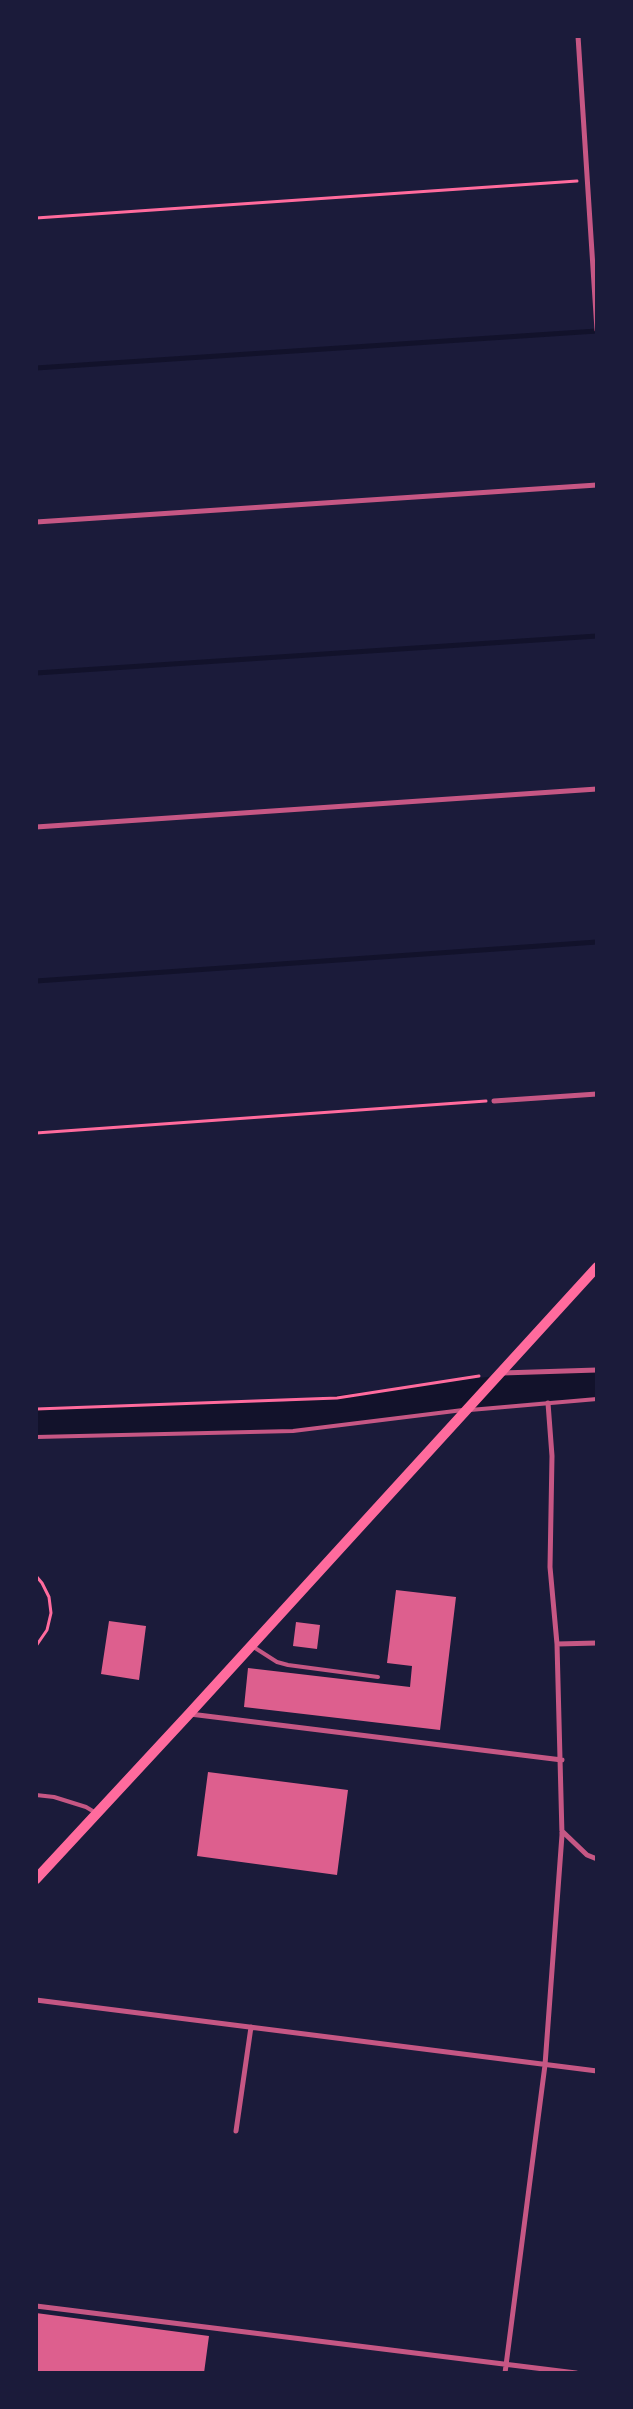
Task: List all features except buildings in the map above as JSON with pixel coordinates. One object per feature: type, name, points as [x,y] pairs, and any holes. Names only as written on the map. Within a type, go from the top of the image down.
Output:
[{"type":"main road","points":[[36,1879],[252,1646],[597,1267]]},
{"type":"street","points":[[578,36],[597,330]]},
{"type":"street","points":[[36,522],[597,485]]},
{"type":"street","points":[[36,827],[597,789]]},
{"type":"street","points":[[494,1101],[597,1094]]},
{"type":"street","points":[[499,1373],[597,1370]]},
{"type":"street","points":[[505,2373],[545,2065],[562,1831],[562,1760],[557,1644],[550,1567],[552,1456],[548,1403]]},
{"type":"street","points":[[557,1644],[597,1643]]},
{"type":"street","points":[[189,1714],[562,1760]]},
{"type":"street","points":[[562,1831],[587,1855],[597,1859]]},
{"type":"street","points":[[36,2000],[597,2071]]},
{"type":"street","points":[[236,2131],[251,2027]]},
{"type":"street","points":[[36,2306],[576,2373]]},
{"type":"lane","points":[[36,1437],[293,1431],[466,1410],[597,1399]]},
{"type":"lane","points":[[252,1646],[277,1662],[288,1665],[378,1677]]},
{"type":"lane","points":[[36,1795],[54,1797],[86,1807],[96,1813]]},
{"type":"path","points":[[36,218],[587,180]]},
{"type":"path","points":[[36,1133],[494,1101]]},
{"type":"path","points":[[36,1409],[337,1398],[499,1373]]},
{"type":"path","points":[[36,1576],[49,1597],[51,1613],[47,1630],[36,1646]]},
{"type":"waterway","points":[[36,368],[597,331]]},
{"type":"waterway","points":[[36,673],[597,636]]},
{"type":"waterway","points":[[36,981],[597,942]]},
{"type":"waterway","points":[[36,1422],[285,1417],[538,1386],[597,1384]]}]
